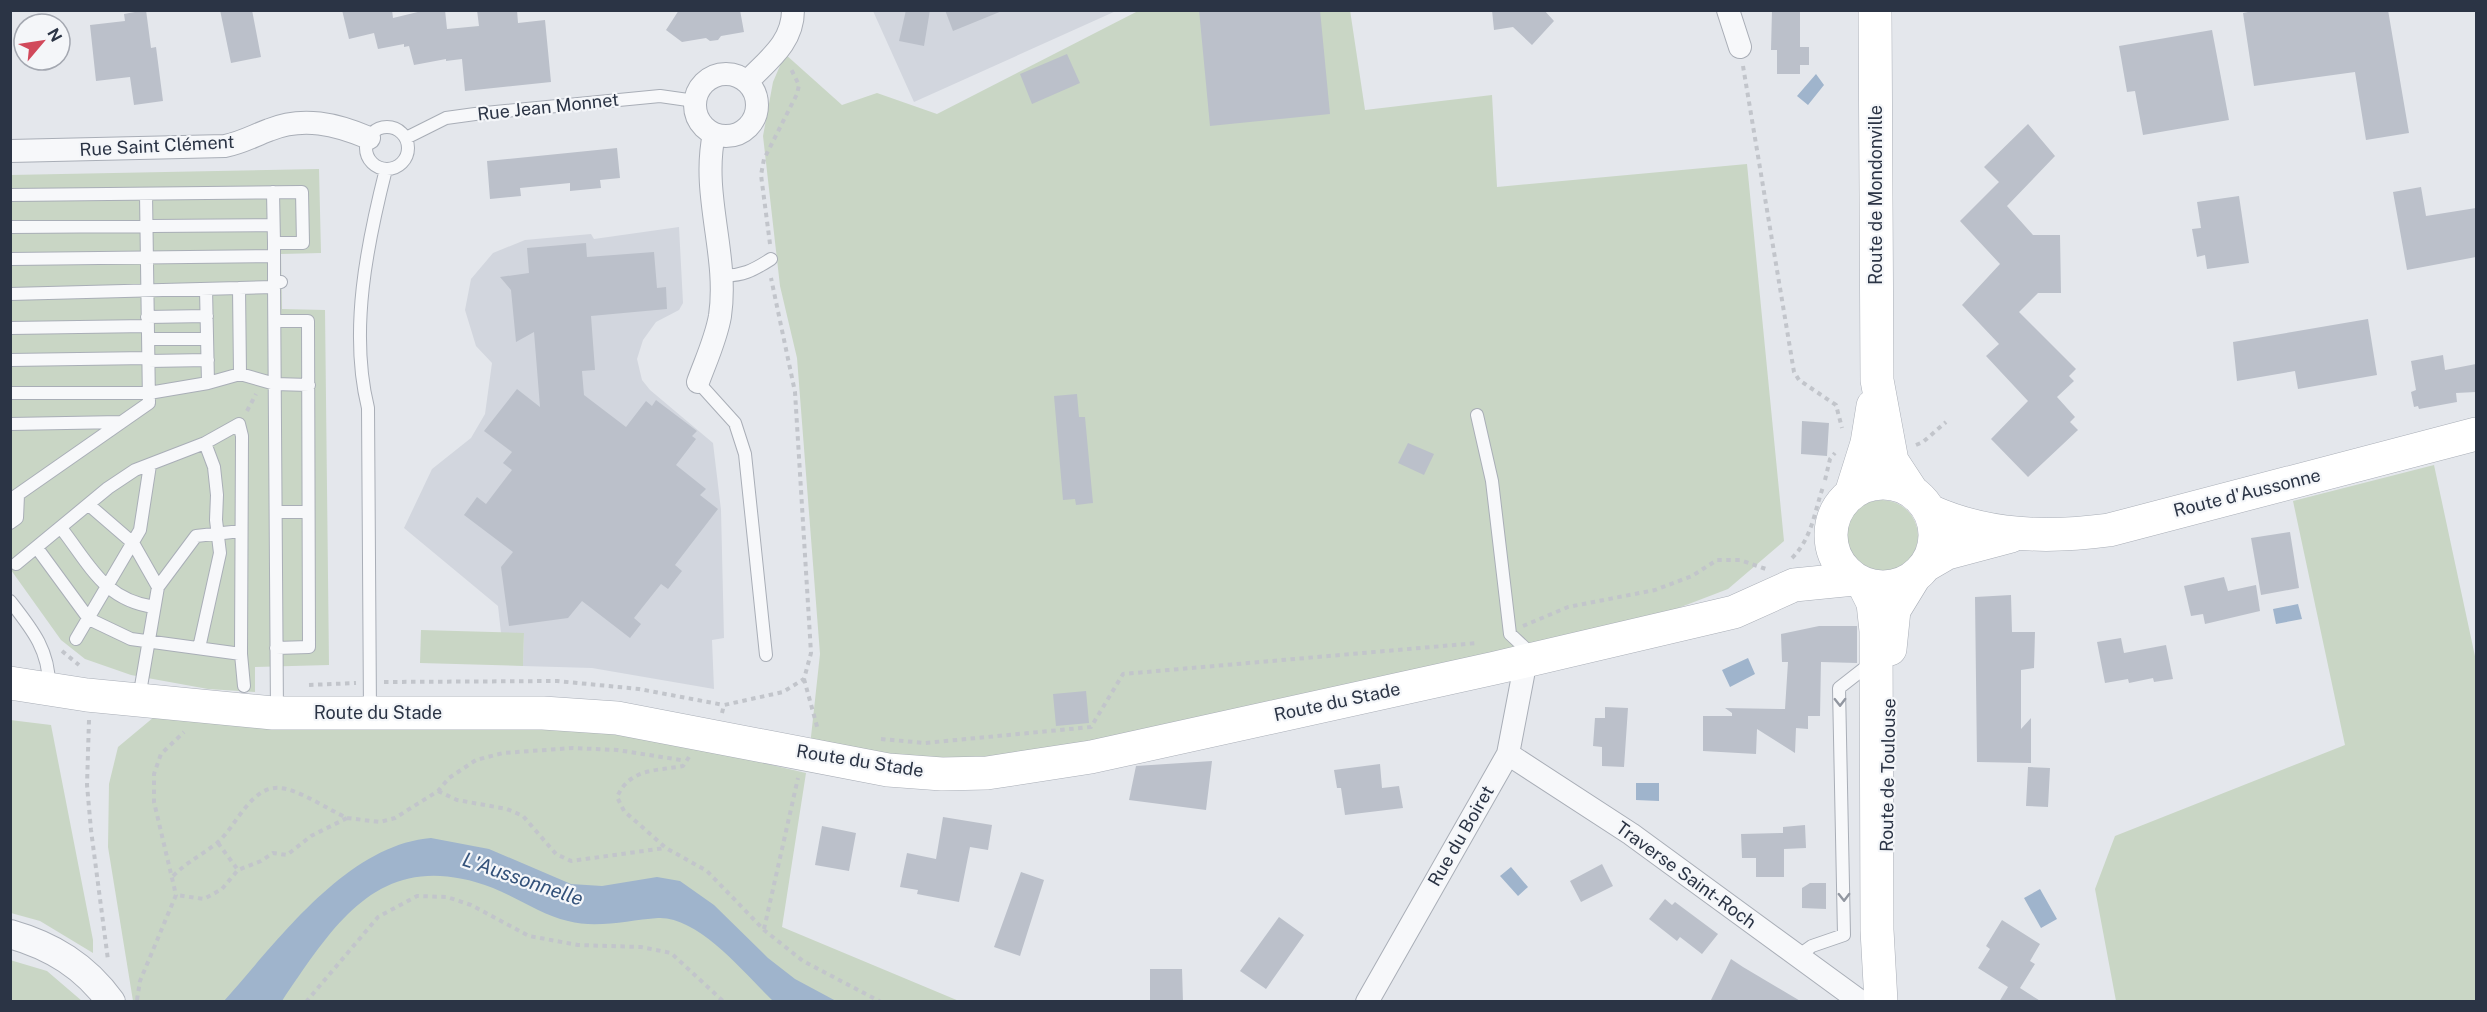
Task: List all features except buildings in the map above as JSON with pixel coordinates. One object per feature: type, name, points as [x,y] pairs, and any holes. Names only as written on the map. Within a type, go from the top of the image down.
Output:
[{"type":"main road","name":"Route de Mondonville","points":[[1851,494],[1867,443],[1877,380],[1875,10]]},
{"type":"main road","name":"Route de Mondonville","points":[[1877,380],[1892,461],[1920,500]]},
{"type":"main road","name":"Route d'Aussonne","points":[[1920,500],[1943,517],[2016,535],[2069,535],[2109,530],[2476,434]]},
{"type":"main road","points":[[1786,572],[1831,531],[1841,505],[1851,494],[1874,483],[1886,483],[1920,500],[1934,521],[1935,543],[1920,571],[1888,587],[1859,581],[1836,558],[1831,531]]},
{"type":"main road","name":"Route d'Aussonne","points":[[1920,571],[1947,553],[2016,535]]},
{"type":"main road","name":"Route de Toulouse","points":[[1881,989],[1885,929],[1890,631],[1894,610],[1920,571]]},
{"type":"main road","name":"Route du Stade","points":[[10,683],[190,707],[277,713],[543,713],[616,718],[700,743],[816,744],[888,770],[942,774],[987,773],[1038,767],[1518,647],[1734,612],[1786,572],[1859,581]]},
{"type":"main road","name":"Route de Toulouse","points":[[1859,581],[1873,603],[1877,930],[1881,989]]},
{"type":"street","points":[[747,82],[775,53],[792,30],[792,10]]},
{"type":"street","points":[[1728,10],[1740,47]]},
{"type":"street","points":[[715,75],[737,76],[747,82],[754,92],[757,104],[755,116],[748,126],[738,134],[726,136],[714,134],[707,129],[697,117],[695,100],[698,90],[715,75]]},
{"type":"street","name":"Rue Saint Clément","points":[[10,151],[225,146],[241,143],[286,124],[335,124],[369,138]]},
{"type":"street","points":[[698,382],[720,316],[721,275],[709,183],[709,155],[714,134]]},
{"type":"street","name":"Rue du Boiret","points":[[1367,1002],[1508,754],[1518,647]]},
{"type":"street","name":"Traverse Saint-Roch","points":[[1508,754],[1631,834],[1861,1002]]},
{"type":"street","points":[[10,934],[69,959],[106,995]]},
{"type":"lane","name":"Rue Jean Monnet","points":[[406,138],[446,118],[475,114],[660,96],[695,100]]},
{"type":"lane","points":[[388,127],[399,130],[406,138],[408,149],[405,159],[397,166],[386,169],[376,165],[369,157],[366,146],[369,138],[378,129],[388,127]]},
{"type":"lane","points":[[370,713],[368,408],[362,381],[359,342],[366,275],[386,169]]},
{"type":"lane","points":[[273,192],[277,284],[275,321],[277,713]]},
{"type":"lane","points":[[10,195],[302,192],[303,243],[274,243]]},
{"type":"lane","points":[[10,523],[17,518],[14,497],[149,403],[146,194]]},
{"type":"lane","points":[[10,228],[273,225]]},
{"type":"lane","points":[[10,259],[274,256]]},
{"type":"lane","points":[[721,275],[734,276],[752,271],[771,259]]},
{"type":"lane","points":[[10,294],[239,288],[277,284]]},
{"type":"lane","points":[[239,288],[240,374]]},
{"type":"lane","points":[[206,289],[208,383]]},
{"type":"lane","points":[[148,328],[207,316]]},
{"type":"lane","points":[[275,321],[308,321],[309,385],[309,647],[276,648]]},
{"type":"lane","points":[[10,328],[148,328],[207,339]]},
{"type":"lane","points":[[10,360],[208,360]]},
{"type":"lane","points":[[10,393],[148,393],[208,383],[240,374],[275,384],[309,385]]},
{"type":"lane","points":[[698,382],[735,423],[745,454],[766,655]]},
{"type":"lane","points":[[1477,415],[1492,481],[1518,647]]},
{"type":"lane","points":[[10,424],[122,422]]},
{"type":"lane","points":[[16,564],[108,488],[135,470],[205,443],[239,424],[241,654],[244,686]]},
{"type":"lane","points":[[199,648],[220,553],[214,467],[205,443]]},
{"type":"lane","points":[[76,639],[140,530],[150,465]]},
{"type":"lane","points":[[89,505],[133,543],[158,587]]},
{"type":"lane","points":[[276,512],[309,512]]},
{"type":"lane","points":[[61,528],[107,588],[134,604],[154,607]]},
{"type":"lane","points":[[138,701],[158,587],[196,536],[241,531]]},
{"type":"lane","points":[[36,548],[89,619],[130,639],[241,654]]},
{"type":"lane","points":[[10,601],[33,631],[48,661],[49,689]]},
{"type":"lane","points":[[1798,956],[1812,946],[1844,935],[1839,688],[1875,661]]},
{"type":"path","points":[[1740,47],[1794,372],[1799,380],[1836,405],[1840,425],[1845,434]]},
{"type":"path","points":[[764,930],[819,730],[814,723],[804,679],[812,653],[804,554],[798,418],[792,373],[783,344],[770,273],[771,259],[762,167],[799,85],[793,71],[775,53]]},
{"type":"path","points":[[239,424],[262,380]]},
{"type":"path","points":[[1906,448],[1923,442],[1946,422]]},
{"type":"path","points":[[871,738],[925,743],[1091,727],[1124,674],[1496,641],[1518,647],[1529,622],[1568,607],[1655,590],[1692,576],[1717,560],[1740,560],[1786,572],[1808,537],[1830,459],[1842,444]]},
{"type":"path","points":[[804,679],[783,692],[723,705],[683,766],[632,776],[622,785],[617,797],[624,811],[666,848],[707,871],[764,930],[803,961],[881,1002]]},
{"type":"path","points":[[87,695],[91,830],[110,970],[106,995]]},
{"type":"path","points":[[137,1002],[140,981],[176,895],[154,802],[154,774],[161,754],[184,732],[190,707]]},
{"type":"path","points":[[173,876],[190,859],[218,843],[257,796],[268,788],[292,791],[347,819],[380,822],[395,818],[438,791],[449,778],[476,760],[504,753],[573,748],[617,750],[700,743]]},
{"type":"path","points":[[438,791],[457,800],[507,809],[523,816],[556,854],[572,861],[666,848]]},
{"type":"path","points":[[176,895],[204,899],[222,889],[238,870],[261,861],[273,853],[287,855],[311,836],[347,819]]},
{"type":"path","points":[[218,843],[238,870]]},
{"type":"path","points":[[306,1002],[378,916],[417,896],[447,897],[471,905],[529,936],[578,945],[640,947],[671,953],[724,1002]]},
{"type":"shaded area","points":[[873,11],[1116,11],[914,102]]},
{"type":"shaded area","points":[[679,227],[683,303],[679,310],[656,322],[643,340],[637,359],[642,380],[650,390],[713,443],[721,510],[724,638],[712,640],[714,689],[592,668],[523,666],[524,633],[501,633],[498,606],[404,528],[432,469],[471,438],[485,414],[492,363],[476,346],[465,310],[471,279],[493,253],[525,240],[591,234],[594,239]]},
{"type":"green space","points":[[1350,10],[1365,110],[1492,95],[1497,187],[1747,164],[1784,541],[1728,589],[1660,615],[1154,729],[1009,758],[921,759],[810,746],[820,654],[797,358],[780,286],[763,136],[773,82],[785,54],[842,105],[877,93],[937,114],[1138,11]]},
{"type":"green space","points":[[319,169],[321,253],[281,254],[282,309],[325,310],[329,665],[255,667],[255,692],[208,689],[131,675],[85,659],[61,640],[11,570],[10,175]]},
{"type":"green space","points":[[2434,465],[2476,661],[2476,1001],[2116,1001],[2095,889],[2115,836],[2345,745],[2293,501]]},
{"type":"green space","points":[[1882,500],[1896,503],[1908,510],[1915,522],[1918,536],[1915,550],[1908,562],[1896,569],[1882,572],[1868,569],[1856,562],[1849,550],[1846,536],[1849,522],[1856,510],[1868,503]]},
{"type":"green space","points":[[421,630],[524,633],[523,666],[420,663]]},
{"type":"green space","points":[[154,717],[557,723],[682,744],[806,773],[782,927],[959,1001],[133,1001],[108,847],[109,784],[118,747]]},
{"type":"green space","points":[[10,720],[51,725],[93,940],[93,953],[40,921],[11,913]]},
{"type":"green space","points":[[10,960],[47,971],[82,1001],[11,1001]]},
{"type":"water","points":[[1816,74],[1824,85],[1808,105],[1797,96]]},
{"type":"water","points":[[2298,604],[2302,619],[2276,624],[2273,609]]},
{"type":"water","points":[[1748,658],[1755,674],[1730,687],[1722,670]]},
{"type":"water","points":[[1636,783],[1659,783],[1659,801],[1636,800]]},
{"type":"water","name":"L'Aussonnelle","points":[[431,838],[489,849],[571,884],[602,886],[657,877],[680,881],[714,905],[768,958],[795,979],[836,1001],[773,1001],[721,949],[689,926],[674,920],[658,918],[602,924],[579,923],[549,915],[493,888],[454,877],[421,877],[392,884],[366,898],[323,943],[282,1001],[224,1001],[290,925],[342,877],[370,858],[400,845]]},
{"type":"water","points":[[1511,867],[1528,887],[1518,896],[1500,876]]},
{"type":"water","points":[[2040,889],[2057,919],[2041,928],[2024,898]]}]
